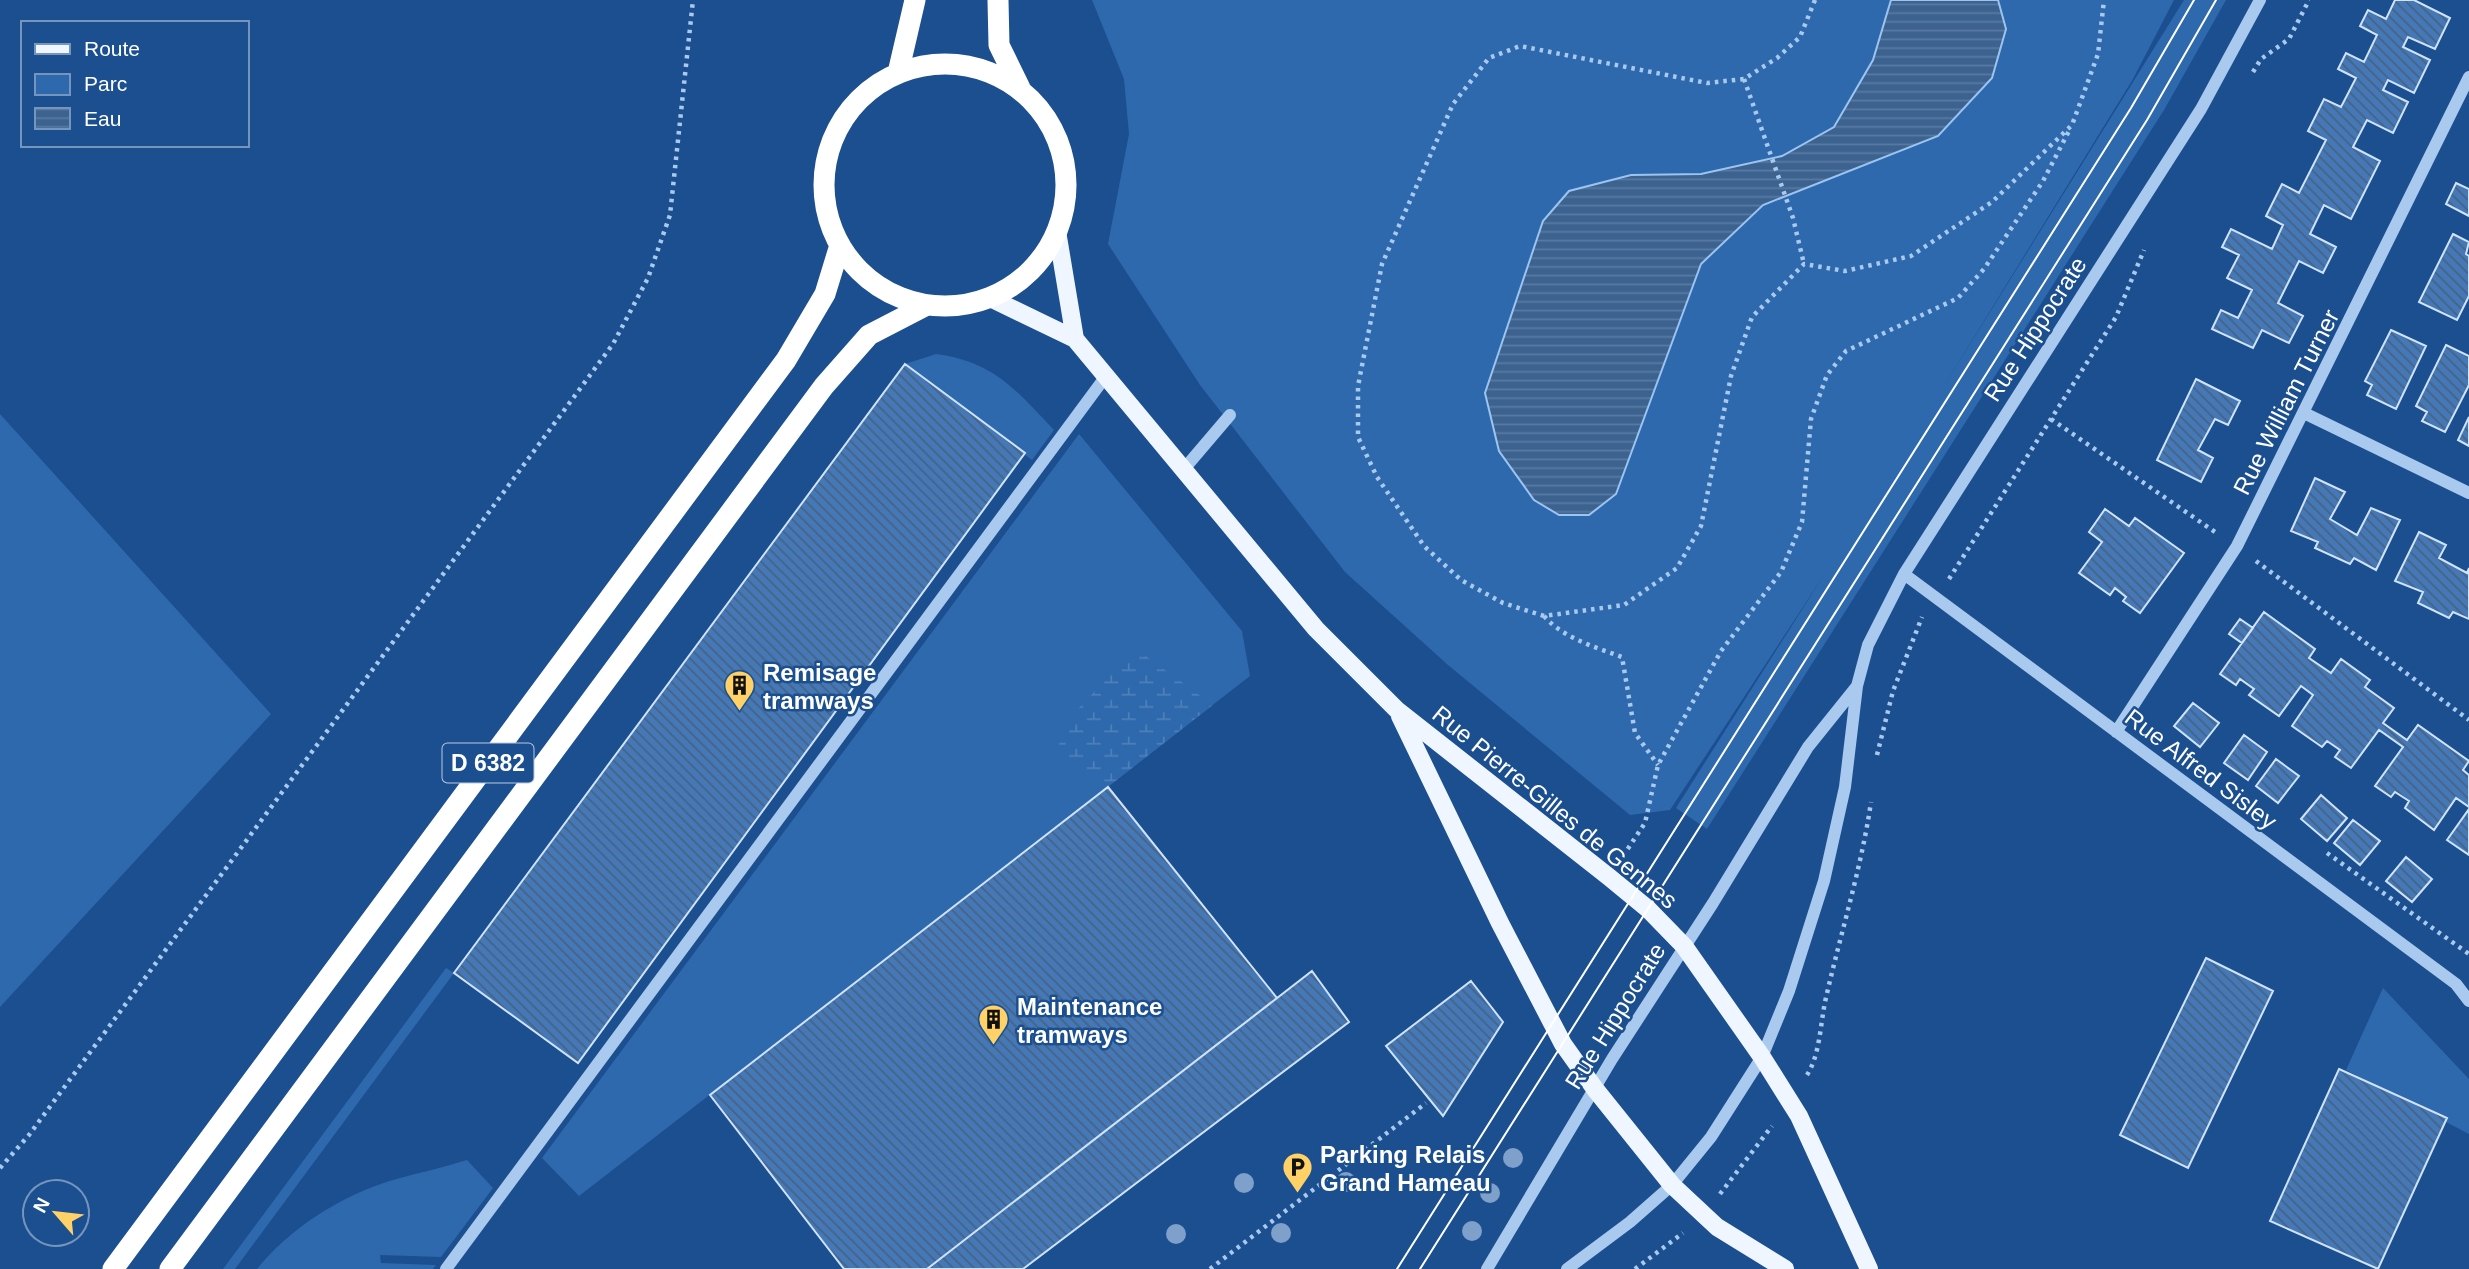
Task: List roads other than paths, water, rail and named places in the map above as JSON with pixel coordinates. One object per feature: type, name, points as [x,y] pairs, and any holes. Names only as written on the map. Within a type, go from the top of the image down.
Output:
[{"type":"highway","points":[[898,73],[915,0]]},
{"type":"highway","points":[[998,0],[999,45],[1020,88],[1046,117],[1063,153],[1067,193],[1057,231],[1046,253],[1012,287],[990,298],[959,306],[927,305],[892,294],[862,274],[839,245],[827,214],[825,191],[830,146],[846,116],[868,90],[898,73],[929,64],[960,64],[992,72],[1020,88]]},
{"type":"highway","name":"D 6382","points":[[113,1269],[786,360],[825,294],[839,245]]},
{"type":"highway","name":"D 6382","points":[[170,1269],[824,386],[869,335],[927,305]]},
{"type":"main road","points":[[1057,231],[1075,339]]},
{"type":"main road","name":"Rue Pierre-Gilles de Gennes","points":[[990,298],[1075,339],[1316,629],[1397,710],[1648,909],[1684,946],[1762,1057],[1799,1116],[1869,1269]]},
{"type":"main road","name":"Rue Pierre-Gilles de Gennes","points":[[1397,710],[1500,923],[1563,1044],[1595,1089],[1672,1185],[1717,1227],[1785,1269]]},
{"type":"street","name":"Rue Hippocrate","points":[[1567,1269],[1630,1222],[1672,1185],[1711,1137],[1762,1057],[1789,991],[1824,881],[1845,787],[1857,686],[1868,645],[1904,574],[2201,109],[2260,0]]},
{"type":"street","name":"Rue William Turner","points":[[2116,732],[2236,546],[2469,77]]},
{"type":"street","points":[[446,1269],[1106,376]]},
{"type":"street","points":[[2304,413],[2469,493]]},
{"type":"street","points":[[1184,469],[1230,415]]},
{"type":"street","name":"Rue Alfred Sisley","points":[[1904,574],[2456,984],[2469,1001]]},
{"type":"street","name":"Rue Hippocrate","points":[[1487,1269],[1595,1089],[1713,904],[1808,747],[1857,686]]},
{"type":"water","points":[[1891,0],[1998,0],[2006,29],[1992,78],[1938,136],[1763,205],[1701,264],[1616,494],[1589,515],[1559,515],[1534,500],[1499,451],[1485,393],[1543,221],[1569,191],[1631,175],[1701,174],[1782,156],[1834,127],[1873,60]]},
{"type":"tram line","points":[[1397,1269],[2131,108],[2194,0]]},
{"type":"tram line","points":[[1420,1269],[2147,120],[2216,0]]},
{"type":"place","name":"Remisage tramways","points":[[740,713]]},
{"type":"place","name":"Maintenance tramways","points":[[994,1047]]},
{"type":"place","name":"Parking Relais Grand Hameau","points":[[1297,1195]]}]
